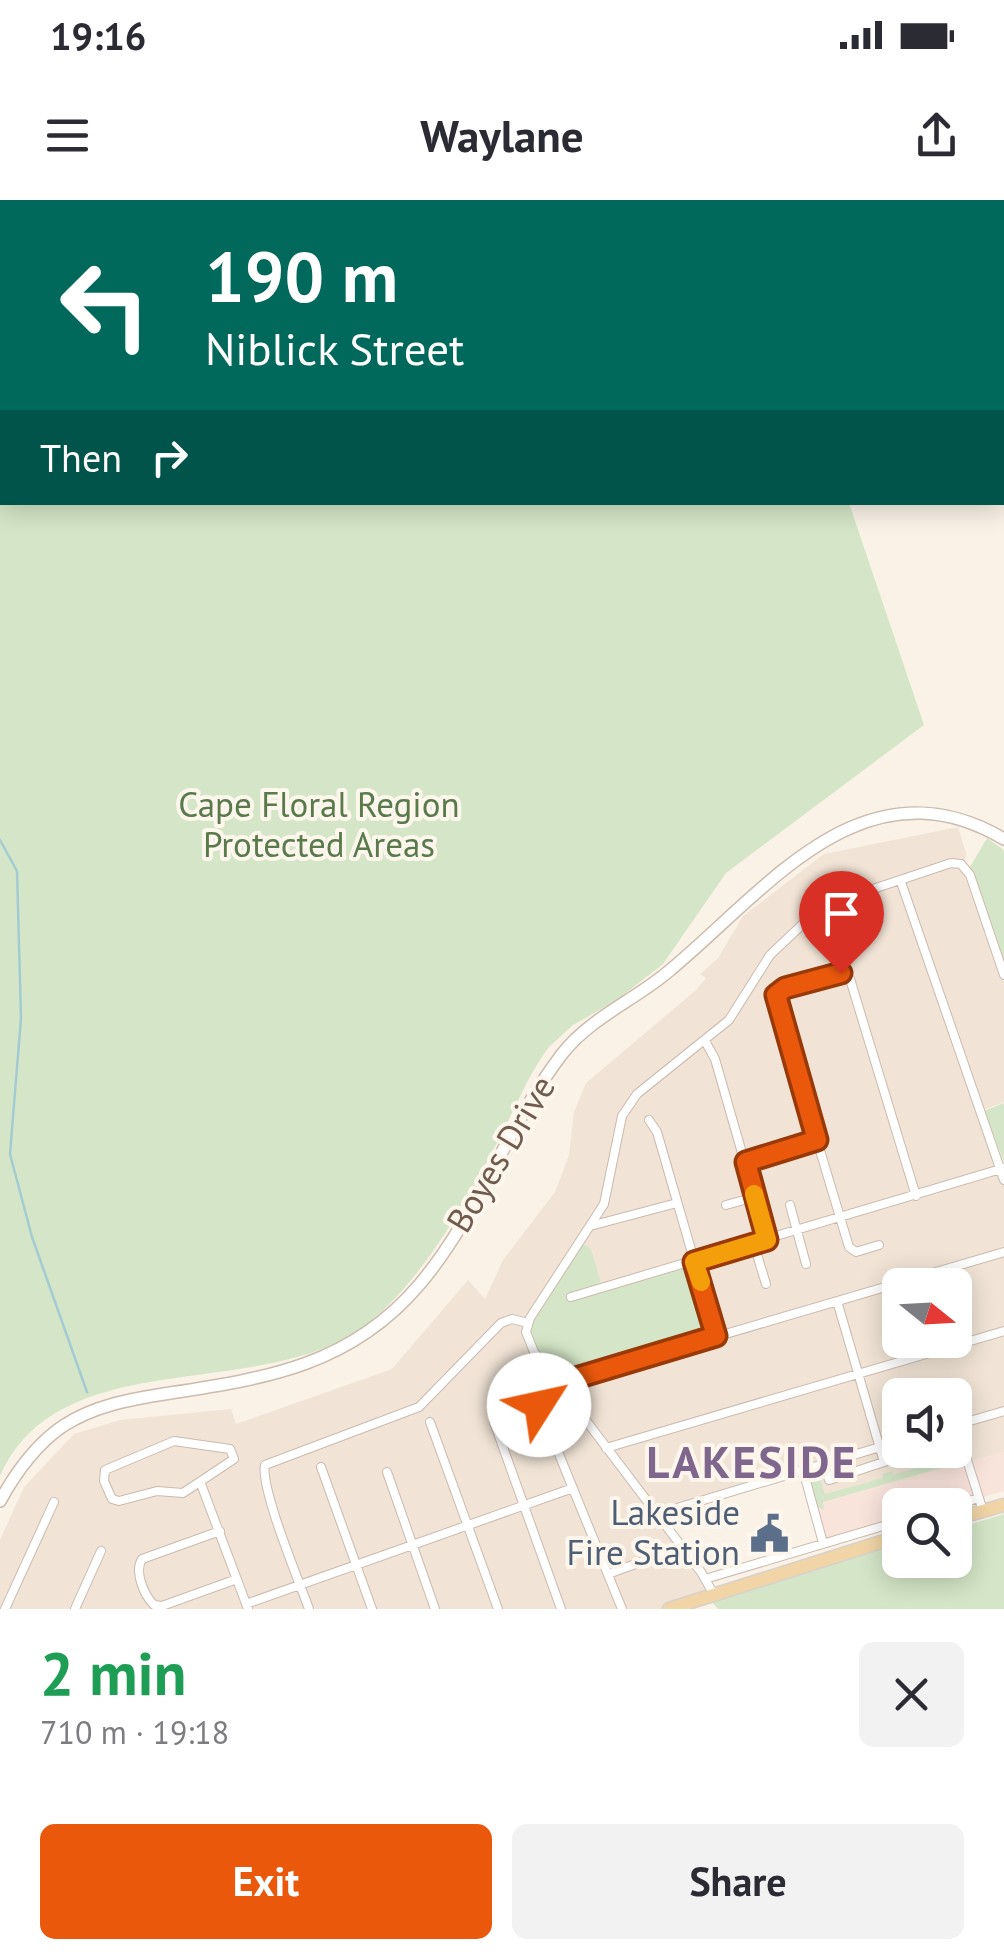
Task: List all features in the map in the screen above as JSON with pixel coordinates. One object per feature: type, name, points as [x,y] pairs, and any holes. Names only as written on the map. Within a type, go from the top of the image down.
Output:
[{"type":"main road","name":"Boyes Drive","points":[[0,1501],[34,1451],[83,1414],[134,1399],[289,1371],[336,1352],[390,1316],[426,1276],[536,1092],[572,1042],[663,976],[750,895],[804,853],[858,824],[906,814],[962,820],[1004,839]]},
{"type":"main road","points":[[972,1509],[981,1504],[1004,1505]]},
{"type":"main road","points":[[669,1609],[882,1541]]},
{"type":"street","points":[[713,1593],[528,1343],[528,1323],[607,1198],[622,1116],[628,1104],[734,1014],[770,954],[818,910],[951,863],[964,866],[1004,975]]},
{"type":"street","points":[[901,882],[1004,1180]]},
{"type":"street","points":[[880,1244],[853,1251],[840,1219],[776,995],[785,988],[836,973],[850,979],[916,1196]]},
{"type":"street","points":[[706,1041],[712,1050],[767,1240]]},
{"type":"street","points":[[649,1120],[656,1132],[716,1336]]},
{"type":"street","points":[[746,1162],[817,1140]]},
{"type":"street","points":[[571,1297],[1002,1169]]},
{"type":"street","points":[[726,1205],[755,1197]]},
{"type":"street","points":[[590,1226],[677,1202]]},
{"type":"street","points":[[790,1205],[806,1264]]},
{"type":"street","points":[[754,1245],[766,1284]]},
{"type":"street","points":[[622,1609],[539,1405],[541,1396],[559,1386],[716,1336],[1004,1252]]},
{"type":"street","points":[[837,1301],[882,1456]]},
{"type":"street","points":[[310,1609],[273,1505],[264,1467],[274,1459],[419,1406],[501,1324],[512,1319],[528,1323]]},
{"type":"street","points":[[606,1448],[1004,1331]]},
{"type":"street","points":[[972,1420],[1004,1411]]},
{"type":"street","points":[[430,1422],[498,1609]]},
{"type":"street","points":[[494,1422],[561,1609]]},
{"type":"street","points":[[174,1442],[230,1450],[232,1462],[201,1484],[179,1494],[157,1491],[119,1502],[110,1496],[104,1473],[174,1442]]},
{"type":"street","points":[[657,1514],[824,1464],[882,1456]]},
{"type":"street","points":[[824,1464],[830,1480],[882,1456]]},
{"type":"street","points":[[321,1468],[372,1609]]},
{"type":"street","points":[[970,1468],[981,1504],[972,1504]]},
{"type":"street","points":[[804,1470],[824,1543]]},
{"type":"street","points":[[387,1472],[435,1609]]},
{"type":"street","points":[[201,1484],[247,1606],[572,1488]]},
{"type":"street","points":[[5,1609],[54,1502]]},
{"type":"street","points":[[705,1579],[882,1526]]},
{"type":"street","points":[[220,1531],[142,1559],[138,1570],[147,1597],[154,1605],[162,1606],[237,1578]]},
{"type":"street","points":[[608,1574],[682,1547]]},
{"type":"street","points":[[76,1609],[100,1551]]},
{"type":"street","points":[[762,1562],[766,1576]]},
{"type":"shaded area","points":[[958,827],[966,853],[965,866],[1004,975],[1004,1102],[981,1111],[1004,1168],[1004,1452],[972,1461],[972,1378],[882,1378],[882,1468],[946,1468],[813,1505],[804,1471],[658,1514],[713,1593],[669,1609],[0,1609],[0,1540],[24,1487],[74,1434],[120,1420],[231,1409],[236,1424],[392,1369],[468,1280],[485,1299],[503,1260],[555,1192],[569,1155],[574,1112],[586,1083],[696,990],[706,978],[700,974],[718,958],[743,916],[824,854]]},
{"type":"shaded area","points":[[1004,1452],[1004,1491],[972,1500],[972,1488],[882,1488],[882,1526],[823,1543],[813,1505],[946,1468],[972,1468],[972,1461]]},
{"type":"green space","name":"Cape Floral Region Protected Areas","points":[[0,505],[850,505],[924,725],[726,873],[663,964],[617,1000],[573,1025],[549,1047],[445,1234],[408,1284],[366,1325],[323,1349],[273,1363],[115,1389],[68,1406],[29,1434],[0,1476]]},
{"type":"green space","points":[[987,838],[1004,850],[1004,965],[970,867]]},
{"type":"green space","points":[[1004,1103],[1004,1162],[984,1111]]},
{"type":"green space","points":[[579,1242],[591,1249],[602,1287],[694,1261],[716,1336],[559,1386],[528,1343],[530,1318]]},
{"type":"green space","points":[[822,1468],[825,1494],[883,1478],[882,1474],[892,1471],[893,1475],[916,1468],[940,1468],[823,1502],[824,1510],[818,1507],[810,1482],[813,1471]]},
{"type":"green space","points":[[1004,1514],[1004,1609],[718,1609],[711,1601],[882,1549],[882,1578],[972,1578],[972,1524]]},
{"type":"waterway","points":[[0,840],[17,871],[21,1018],[10,1154],[32,1237],[87,1392]]},
{"type":"slow traffic","points":[[701,1282],[694,1262],[767,1240],[754,1194]]},
{"type":"place","name":"Lakeside Fire Station","points":[[770,1533]]},
{"type":"district","name":"LAKESIDE","points":[[752,1462]]},
{"type":"route","points":[[539,1405],[544,1393],[566,1381],[716,1336],[694,1262],[767,1240],[746,1162],[817,1140],[776,995],[785,988],[841,973]]}]
